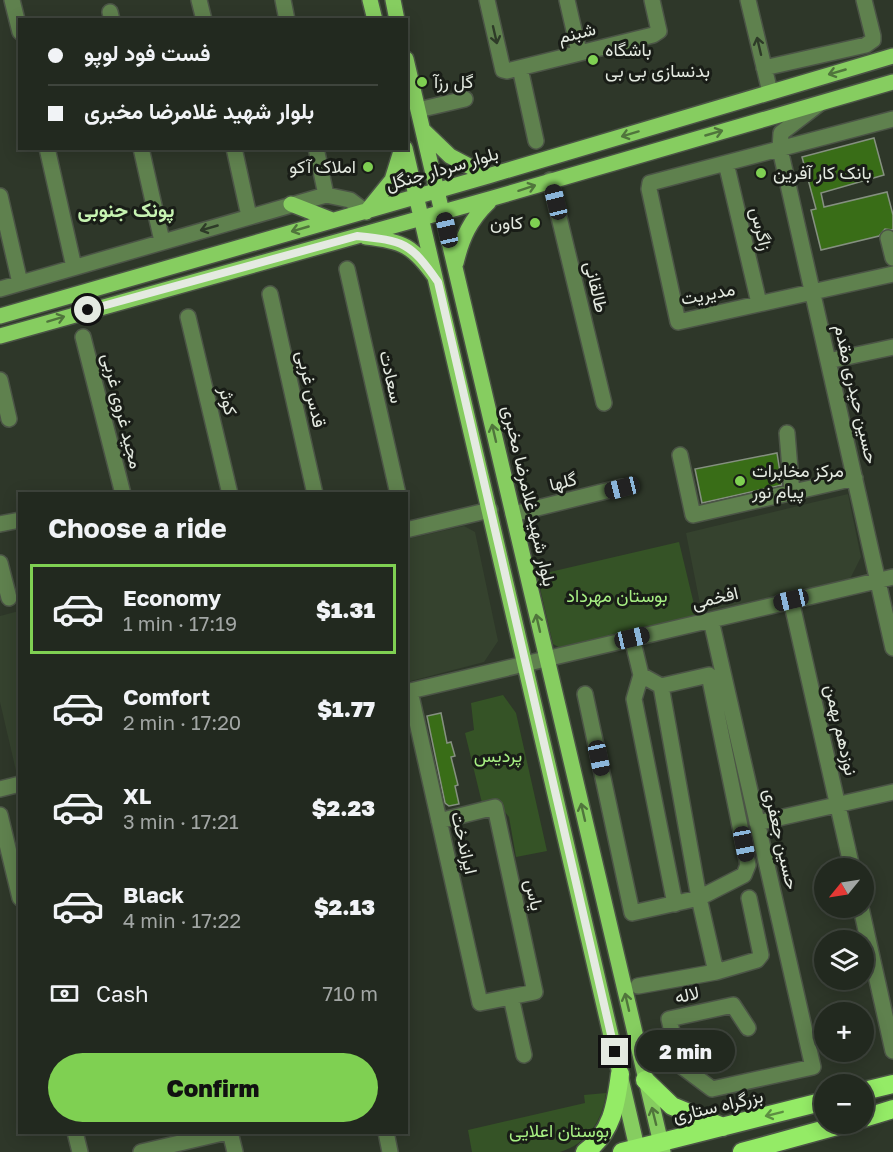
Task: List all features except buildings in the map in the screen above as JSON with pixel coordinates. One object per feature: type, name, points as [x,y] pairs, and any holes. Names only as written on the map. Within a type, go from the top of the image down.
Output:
[{"type":"highway","points":[[585,1152],[605,1132],[616,1109],[620,1074]]},
{"type":"highway","points":[[645,1080],[672,1106],[723,1127]]},
{"type":"highway","points":[[874,1089],[893,1084]]},
{"type":"highway","name":"بزرگراه ستاری","points":[[632,1150],[662,1146],[723,1127],[814,1104]]},
{"type":"highway","points":[[874,1115],[893,1109]]},
{"type":"highway","points":[[742,1152],[779,1146],[814,1134]]},
{"type":"main road","points":[[370,0],[374,18]]},
{"type":"main road","points":[[393,0],[397,18]]},
{"type":"main road","name":"بلوار سردار جنگل","points":[[0,316],[366,212],[893,56]]},
{"type":"main road","name":"بلوار شهید غلامرضا مخبری","points":[[408,68],[662,1146]]},
{"type":"main road","points":[[0,336],[493,198],[893,82]]},
{"type":"main road","points":[[423,129],[450,156],[488,176]]},
{"type":"main road","points":[[366,212],[392,180],[403,150]]},
{"type":"main road","points":[[405,150],[438,282],[620,1074],[632,1150]]},
{"type":"main road","points":[[455,266],[462,239],[474,216],[493,198]]},
{"type":"main road","points":[[291,204],[332,220]]},
{"type":"main road","points":[[357,236],[398,240],[425,263],[438,282]]},
{"type":"street","points":[[12,0],[18,24]]},
{"type":"street","points":[[199,0],[204,18]]},
{"type":"street","points":[[283,0],[287,18]]},
{"type":"street","name":"شبنم","points":[[487,0],[504,70],[653,35],[659,31],[652,0]]},
{"type":"street","points":[[567,0],[579,51]]},
{"type":"street","points":[[748,0],[770,92]]},
{"type":"street","points":[[764,68],[866,45],[873,40],[864,0]]},
{"type":"street","points":[[520,68],[536,141]]},
{"type":"street","points":[[418,110],[465,99]]},
{"type":"street","points":[[780,149],[781,133],[822,102]]},
{"type":"street","points":[[726,164],[893,119]]},
{"type":"street","name":"حسین حیدری مقدم","points":[[780,149],[893,648]]},
{"type":"street","points":[[47,150],[74,267]]},
{"type":"street","points":[[141,150],[162,241]]},
{"type":"street","points":[[234,150],[249,216]]},
{"type":"street","points":[[316,150],[326,195]]},
{"type":"street","name":"مدیریت","points":[[726,164],[650,183],[678,322],[893,273]]},
{"type":"street","name":"زاگرس","points":[[726,164],[759,303]]},
{"type":"street","name":"طالقانی","points":[[550,180],[604,403]]},
{"type":"street","points":[[0,289],[326,195],[350,200],[366,212]]},
{"type":"street","points":[[0,196],[20,283]]},
{"type":"street","points":[[888,238],[893,258]]},
{"type":"street","name":"سعادت","points":[[347,269],[398,492]]},
{"type":"street","name":"قدس غربی","points":[[270,294],[315,492]]},
{"type":"street","name":"کوثر","points":[[188,317],[230,492]]},
{"type":"street","name":"مجید غروی غربی","points":[[83,337],[122,492]]},
{"type":"street","points":[[828,361],[893,347]]},
{"type":"street","points":[[0,380],[9,419]]},
{"type":"street","points":[[787,433],[792,493]]},
{"type":"street","points":[[680,455],[693,515],[855,478]]},
{"type":"street","name":"گلها","points":[[513,514],[622,488]]},
{"type":"street","points":[[408,530],[490,510]]},
{"type":"street","points":[[0,524],[18,520]]},
{"type":"street","points":[[0,563],[9,598]]},
{"type":"street","name":"افخمی","points":[[408,692],[893,577]]},
{"type":"street","name":"نوزدهم بهمن","points":[[791,600],[850,858]]},
{"type":"street","name":"حسین جعفری","points":[[711,620],[813,1067]]},
{"type":"street","points":[[632,638],[641,675],[634,699],[675,904]]},
{"type":"street","points":[[585,693],[632,913],[699,898],[744,875],[748,865],[709,675],[662,686],[641,675]]},
{"type":"street","points":[[662,686],[699,898],[716,972]]},
{"type":"street","name":"ایراندخت","points":[[408,692],[440,821],[480,1003]]},
{"type":"street","points":[[0,789],[18,784]]},
{"type":"street","points":[[757,823],[893,792]]},
{"type":"street","name":"یاس","points":[[440,821],[495,807],[535,992],[480,1003]]},
{"type":"street","points":[[0,815],[18,890]]},
{"type":"street","points":[[638,986],[747,965],[760,955],[749,898]]},
{"type":"street","points":[[863,918],[893,1051]]},
{"type":"street","points":[[510,996],[524,1055]]},
{"type":"street","name":"لاله","points":[[748,1028],[733,1005],[669,1019],[680,1065],[712,1089],[813,1067]]},
{"type":"street","points":[[76,1134],[80,1152]]},
{"type":"street","points":[[141,1152],[220,1134]]},
{"type":"street","points":[[230,1134],[234,1152]]},
{"type":"street","points":[[386,1134],[390,1152]]},
{"type":"shaded area","points":[[848,494],[861,557],[850,579],[702,614],[686,533]]},
{"type":"shaded area","points":[[464,526],[475,532],[498,641],[484,662],[408,682],[408,539]]},
{"type":"shaded area","points":[[18,611],[17,775],[0,702],[0,616]]},
{"type":"green space","name":"بوستان مهرداد","points":[[679,542],[697,617],[562,649],[553,644],[537,575]]},
{"type":"green space","name":"پردیس","points":[[503,695],[516,713],[547,851],[516,857],[509,817],[496,801],[482,803],[465,733],[474,730],[471,703]]},
{"type":"green space","name":"بوستان اعلایی","points":[[606,1093],[601,1112],[592,1130],[570,1148],[560,1152],[472,1152],[468,1130],[585,1103],[584,1095]]},
{"type":"place","name":"باشگاه بدنسازی بی بی","points":[[593,60]]},
{"type":"place","name":"گل رزآ","points":[[422,82]]},
{"type":"place","name":"املاک آکو","points":[[368,167]]},
{"type":"place","name":"بانک کار آفرین","points":[[761,173]]},
{"type":"place","name":"کاون","points":[[535,223]]},
{"type":"place","name":"مرکز مخابرات پیام نور","points":[[740,481]]},
{"type":"district","name":"پونک جنوبی","points":[[126,210]]},
{"type":"route","points":[[88,310],[357,236],[398,240],[425,263],[438,282],[615,1052]]}]
